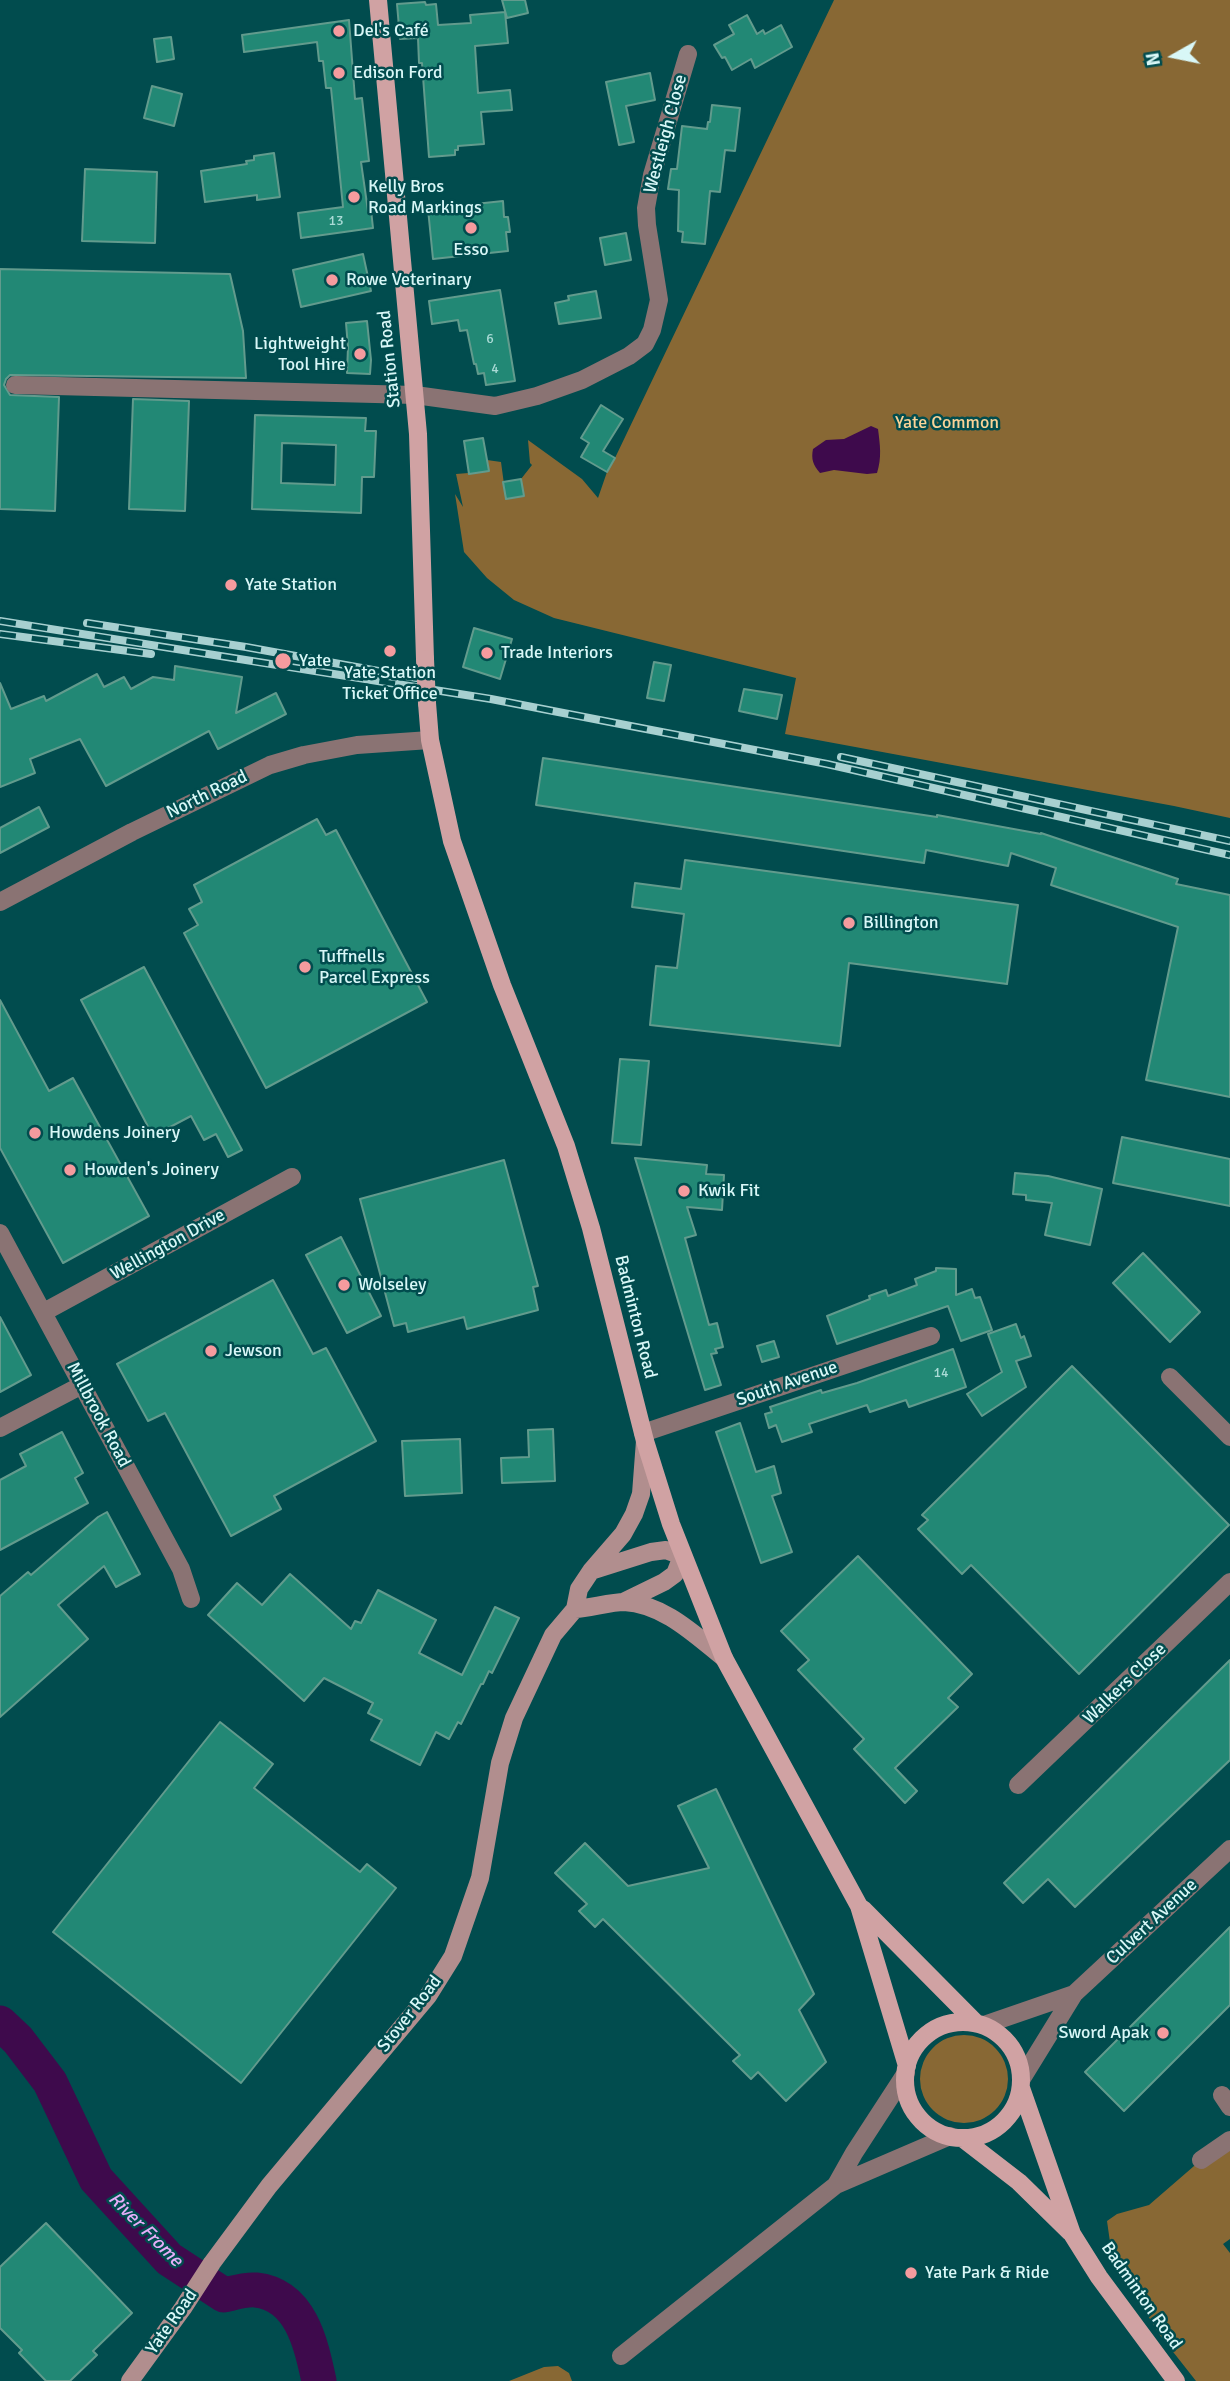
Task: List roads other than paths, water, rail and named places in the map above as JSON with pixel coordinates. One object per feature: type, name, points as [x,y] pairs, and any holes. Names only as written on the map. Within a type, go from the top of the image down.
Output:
[{"type":"main road","name":"Station Road","points":[[378,0],[418,434],[427,709]]},
{"type":"main road","name":"Badminton Road","points":[[427,709],[441,796],[456,851],[502,985],[569,1157],[591,1228],[644,1437],[682,1556],[724,1658],[859,1906],[907,2069]]},
{"type":"main road","name":"Stover Road","points":[[212,2263],[310,2136],[428,1996],[453,1956],[480,1878],[496,1782],[514,1718],[553,1635],[575,1609],[579,1589],[623,1534],[634,1514],[641,1494],[644,1437]]},
{"type":"main road","points":[[575,1609],[623,1602],[664,1582],[675,1574],[682,1556],[666,1549],[591,1571]]},
{"type":"main road","points":[[623,1602],[647,1607],[676,1620],[724,1658]]},
{"type":"main road","name":"Badminton Road","points":[[859,1906],[980,2024]]},
{"type":"main road","points":[[951,2023],[980,2024],[996,2032],[1015,2053],[1020,2066],[1021,2084],[1017,2101],[1001,2124],[976,2136],[956,2137],[934,2130],[916,2112],[907,2090],[907,2069],[912,2054],[928,2034],[951,2023]]},
{"type":"main road","name":"Badminton Road","points":[[1021,2084],[1073,2234],[1099,2277],[1175,2381]]},
{"type":"main road","name":"Badminton Road","points":[[956,2137],[1019,2182],[1073,2234]]},
{"type":"main road","name":"Yate Road","points":[[130,2381],[212,2263]]},
{"type":"street","points":[[378,0],[384,0]]},
{"type":"street","name":"Westleigh Close","points":[[15,385],[415,396],[495,406],[537,396],[582,380],[629,356],[645,344],[652,330],[659,300],[646,208],[652,175],[688,54]]},
{"type":"street","name":"North Road","points":[[0,902],[132,832],[270,765],[304,755],[357,746],[430,740]]},
{"type":"street","name":"Wellington Drive","points":[[44,1312],[292,1177]]},
{"type":"street","name":"Millbrook Road","points":[[0,1233],[181,1569],[191,1599]]},
{"type":"street","name":"South Avenue","points":[[644,1437],[931,1336]]},
{"type":"street","points":[[1170,1377],[1230,1437]]},
{"type":"street","points":[[0,1428],[82,1385]]},
{"type":"street","name":"Walkers Close","points":[[1018,1785],[1230,1582]]},
{"type":"street","name":"Culvert Avenue","points":[[1021,2084],[1074,1994],[1230,1849]]},
{"type":"street","name":"Culvert Avenue","points":[[980,2024],[1074,1994]]},
{"type":"street","points":[[836,2185],[907,2069]]},
{"type":"street","points":[[621,2356],[836,2185],[956,2137]]},
{"type":"street","points":[[1202,2160],[1230,2140]]},
{"type":"waterway","name":"River Frome","points":[[0,2023],[18,2040],[50,2082],[96,2179],[169,2259],[224,2295],[256,2290],[284,2301],[301,2323],[319,2381]]},
{"type":"railway","points":[[0,621],[491,699],[827,764],[1230,855]]},
{"type":"railway","points":[[87,623],[246,647],[428,680]]},
{"type":"railway","points":[[0,634],[151,654]]},
{"type":"railway","points":[[841,757],[1230,841]]},
{"type":"place","name":"Del's Café","points":[[339,31]]},
{"type":"place","name":"Edison Ford","points":[[339,73]]},
{"type":"place","name":"Kelly Bros Road Markings","points":[[354,197]]},
{"type":"place","name":"Esso","points":[[471,228]]},
{"type":"place","name":"Rowe Veterinary","points":[[332,280]]},
{"type":"place","name":"Lightweight Tool Hire","points":[[360,354]]},
{"type":"place","name":"Yate Station","points":[[231,585]]},
{"type":"place","name":"Yate Station Ticket Office","points":[[390,651]]},
{"type":"place","name":"Trade Interiors","points":[[487,653]]},
{"type":"place","name":"Yate","points":[[283,661]]},
{"type":"place","name":"Billington","points":[[849,923]]},
{"type":"place","name":"Tuffnells Parcel Express","points":[[305,967]]},
{"type":"place","name":"Howdens Joinery","points":[[35,1133]]},
{"type":"place","name":"Howden's Joinery","points":[[70,1170]]},
{"type":"place","name":"Kwik Fit","points":[[684,1191]]},
{"type":"place","name":"Wolseley","points":[[344,1285]]},
{"type":"place","name":"Jewson","points":[[211,1351]]},
{"type":"place","name":"Sword Apak","points":[[1163,2033]]},
{"type":"place","name":"Yate Park & Ride","points":[[911,2273]]},
{"type":"park label","name":"Yate Common","points":[[947,423]]}]
